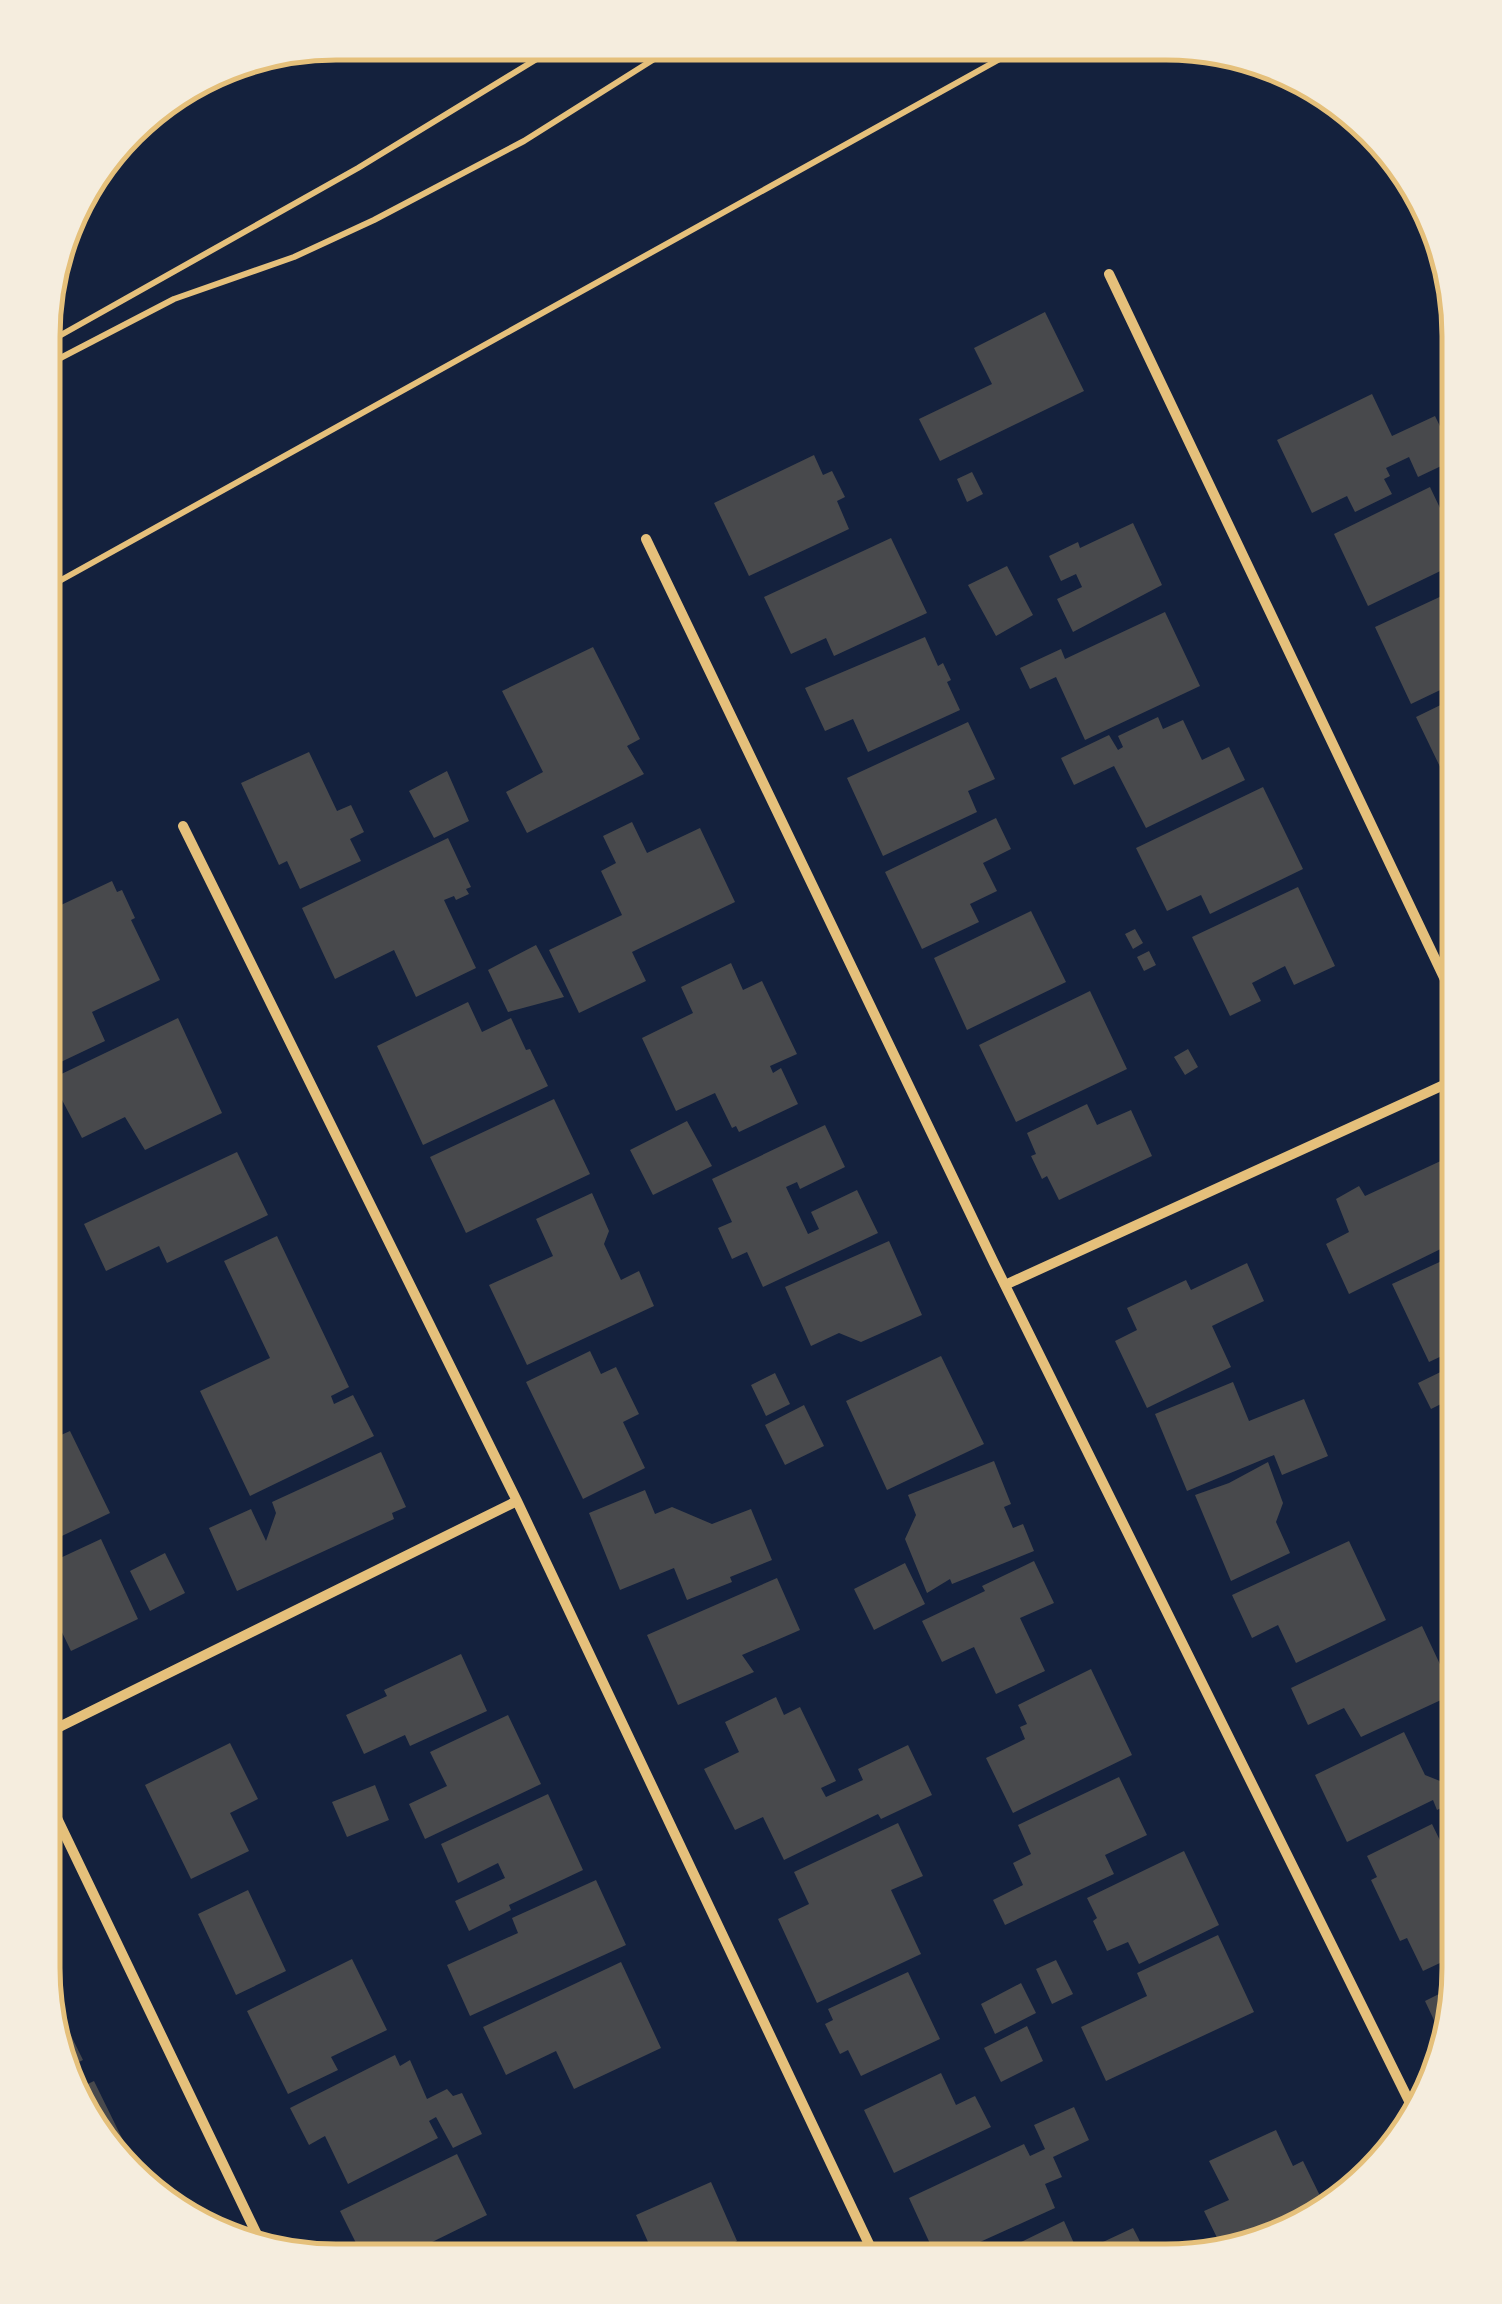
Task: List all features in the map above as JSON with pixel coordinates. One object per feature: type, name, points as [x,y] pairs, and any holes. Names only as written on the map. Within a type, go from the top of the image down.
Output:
[{"type":"street","points":[[1109,274],[1442,972]]},
{"type":"street","points":[[646,540],[1006,1285],[1408,2099]]},
{"type":"street","points":[[184,826],[517,1502],[869,2244]]},
{"type":"street","points":[[1006,1285],[1442,1086]]},
{"type":"street","points":[[60,1727],[517,1502]]},
{"type":"street","points":[[60,1824],[255,2231]]},
{"type":"path","points":[[60,336],[358,168],[535,60]]},
{"type":"path","points":[[60,358],[174,299],[294,258],[374,220],[524,141],[653,60]]},
{"type":"path","points":[[60,580],[997,60]]},
{"type":"building","points":[[1045,312],[1084,391],[940,461],[919,419],[992,384],[974,348]]},
{"type":"building","points":[[1372,394],[1392,436],[1435,416],[1442,430],[1442,466],[1418,477],[1409,457],[1386,468],[1390,476],[1384,479],[1392,494],[1355,512],[1347,496],[1312,513],[1277,440]]},
{"type":"building","points":[[814,455],[823,475],[832,471],[845,497],[837,501],[849,529],[749,576],[714,503]]},
{"type":"building","points":[[972,472],[983,494],[967,502],[957,479]]},
{"type":"building","points":[[1430,487],[1442,512],[1442,570],[1368,606],[1334,534]]},
{"type":"building","points":[[1133,523],[1162,585],[1073,632],[1057,599],[1082,587],[1076,574],[1061,581],[1049,556],[1078,542],[1080,548]]},
{"type":"building","points":[[891,538],[927,613],[834,656],[826,638],[791,654],[764,597]]},
{"type":"building","points":[[1007,566],[1033,615],[996,636],[968,585]]},
{"type":"building","points":[[1442,596],[1442,689],[1411,704],[1375,627]]},
{"type":"building","points":[[1165,612],[1200,686],[1085,740],[1056,677],[1030,689],[1020,668],[1061,649],[1065,659]]},
{"type":"building","points":[[925,637],[938,666],[943,663],[960,710],[868,752],[853,719],[825,731],[805,688]]},
{"type":"building","points":[[593,647],[640,739],[627,746],[644,774],[527,833],[506,792],[543,772],[502,691]]},
{"type":"building","points":[[1442,704],[1442,770],[1416,717]]},
{"type":"building","points":[[1158,717],[1163,729],[1183,720],[1202,760],[1229,747],[1245,780],[1146,828],[1114,766],[1074,785],[1061,758],[1109,735],[1118,750],[1123,747],[1118,736]]},
{"type":"building","points":[[968,722],[995,779],[968,791],[977,812],[883,856],[847,778]]},
{"type":"building","points":[[309,752],[337,811],[351,805],[364,832],[350,839],[361,861],[300,889],[287,861],[279,865],[241,783]]},
{"type":"building","points":[[447,771],[469,821],[434,838],[409,791]]},
{"type":"building","points":[[1263,787],[1303,869],[1210,914],[1201,895],[1167,911],[1136,848]]},
{"type":"building","points":[[996,818],[1011,849],[983,863],[997,891],[970,904],[979,922],[922,949],[885,872]]},
{"type":"building","points":[[632,822],[647,853],[700,828],[735,902],[632,952],[646,981],[579,1013],[549,950],[622,915],[601,871],[616,863],[603,836]]},
{"type":"building","points":[[448,838],[471,887],[466,889],[469,894],[444,900],[476,968],[416,997],[394,950],[335,979],[302,908]]},
{"type":"building","points":[[112,881],[117,892],[122,890],[135,918],[131,920],[160,980],[92,1012],[105,1041],[60,1062],[60,905]]},
{"type":"building","points":[[1298,887],[1335,966],[1294,985],[1285,966],[1252,983],[1261,1001],[1230,1016],[1192,937]]},
{"type":"building","points":[[1031,911],[1066,982],[967,1030],[934,958]]},
{"type":"building","points":[[1135,929],[1143,943],[1133,949],[1125,934]]},
{"type":"building","points":[[536,945],[564,997],[508,1012],[488,970]]},
{"type":"building","points":[[1149,951],[1156,965],[1144,971],[1137,957]]},
{"type":"building","points":[[731,963],[743,990],[762,981],[797,1054],[770,1066],[773,1073],[781,1068],[798,1104],[739,1132],[736,1126],[732,1128],[715,1093],[676,1111],[642,1038],[693,1013],[681,987]]},
{"type":"building","points":[[1090,991],[1127,1069],[1016,1122],[979,1045]]},
{"type":"building","points":[[468,1002],[482,1032],[511,1018],[548,1086],[423,1145],[377,1046]]},
{"type":"building","points":[[178,1018],[222,1113],[145,1150],[125,1117],[82,1138],[60,1096],[60,1075]]},
{"type":"building","points":[[1188,1049],[1198,1067],[1185,1075],[1174,1057]]},
{"type":"building","points":[[554,1099],[590,1174],[466,1233],[430,1157]]},
{"type":"building","points":[[1087,1104],[1097,1125],[1131,1110],[1152,1156],[1059,1200],[1047,1176],[1042,1179],[1031,1156],[1036,1154],[1027,1133]]},
{"type":"building","points":[[687,1121],[712,1166],[653,1195],[630,1150]]},
{"type":"building","points":[[825,1125],[845,1167],[800,1189],[797,1182],[786,1187],[808,1234],[819,1229],[811,1212],[857,1190],[878,1233],[763,1287],[747,1252],[732,1259],[718,1228],[732,1222],[712,1179]]},
{"type":"building","points":[[237,1152],[268,1215],[167,1263],[159,1246],[106,1271],[84,1224]]},
{"type":"building","points":[[1442,1161],[1441,1249],[1349,1294],[1326,1244],[1349,1232],[1336,1199],[1359,1186],[1365,1196]]},
{"type":"building","points":[[592,1193],[609,1231],[604,1244],[621,1280],[639,1271],[654,1306],[527,1365],[489,1285],[553,1256],[536,1219]]},
{"type":"building","points":[[277,1236],[349,1387],[331,1396],[334,1404],[353,1395],[374,1436],[250,1496],[200,1391],[270,1358],[224,1261]]},
{"type":"building","points":[[889,1241],[922,1315],[861,1342],[839,1333],[811,1346],[785,1287]]},
{"type":"building","points":[[1441,1261],[1441,1356],[1429,1362],[1392,1284]]},
{"type":"building","points":[[1247,1263],[1264,1301],[1212,1326],[1231,1367],[1147,1408],[1115,1341],[1137,1330],[1127,1308],[1186,1280],[1191,1290]]},
{"type":"building","points":[[590,1351],[601,1374],[616,1367],[639,1414],[623,1422],[645,1468],[583,1499],[526,1382]]},
{"type":"building","points":[[941,1356],[984,1444],[887,1490],[846,1401]]},
{"type":"building","points":[[1441,1372],[1441,1404],[1431,1409],[1418,1383]]},
{"type":"building","points":[[775,1373],[790,1404],[766,1416],[751,1385]]},
{"type":"building","points":[[1233,1382],[1249,1421],[1304,1399],[1328,1456],[1282,1475],[1274,1455],[1187,1491],[1155,1414]]},
{"type":"building","points":[[804,1405],[824,1446],[785,1465],[765,1425]]},
{"type":"building","points":[[70,1431],[110,1513],[60,1537],[60,1435]]},
{"type":"building","points":[[381,1452],[406,1507],[392,1513],[394,1519],[237,1591],[209,1528],[251,1509],[266,1541],[276,1513],[272,1502]]},
{"type":"building","points":[[994,1461],[1011,1504],[1004,1507],[1013,1528],[1023,1524],[1034,1551],[952,1584],[950,1579],[927,1593],[905,1539],[916,1515],[908,1495]]},
{"type":"building","points":[[1268,1462],[1283,1503],[1276,1522],[1290,1553],[1231,1581],[1195,1495],[1229,1483]]},
{"type":"building","points":[[645,1490],[655,1514],[672,1507],[712,1524],[751,1509],[772,1560],[687,1600],[674,1568],[620,1590],[589,1513]]},
{"type":"building","points":[[101,1539],[138,1619],[71,1651],[60,1628],[60,1558]]},
{"type":"building","points":[[1349,1541],[1386,1620],[1296,1663],[1278,1625],[1252,1638],[1232,1595]]},
{"type":"building","points":[[165,1553],[185,1593],[150,1611],[130,1571]]},
{"type":"building","points":[[1034,1561],[1054,1603],[1020,1618],[1045,1671],[996,1694],[974,1647],[942,1662],[922,1621],[985,1591],[982,1586]]},
{"type":"building","points":[[905,1563],[925,1604],[874,1630],[854,1589]]},
{"type":"building","points":[[777,1578],[800,1630],[742,1655],[754,1672],[678,1705],[647,1635]]},
{"type":"building","points":[[1422,1626],[1441,1667],[1441,1700],[1361,1737],[1344,1708],[1308,1725],[1291,1688]]},
{"type":"building","points":[[461,1654],[487,1711],[410,1746],[405,1735],[364,1754],[346,1715],[387,1696],[384,1690]]},
{"type":"building","points":[[1091,1669],[1132,1755],[1013,1813],[986,1758],[1025,1739],[1020,1727],[1027,1724],[1018,1705]]},
{"type":"building","points":[[776,1697],[784,1715],[800,1707],[836,1781],[821,1788],[826,1797],[863,1780],[858,1769],[908,1745],[932,1795],[881,1819],[878,1814],[784,1860],[763,1817],[735,1830],[704,1769],[739,1752],[725,1722]]},
{"type":"building","points":[[508,1715],[541,1784],[425,1839],[409,1804],[447,1786],[430,1752]]},
{"type":"building","points":[[1404,1732],[1425,1775],[1441,1780],[1441,1808],[1437,1810],[1433,1800],[1347,1842],[1315,1775]]},
{"type":"building","points":[[230,1743],[258,1799],[230,1813],[249,1851],[191,1879],[145,1785]]},
{"type":"building","points":[[1119,1777],[1147,1835],[1105,1855],[1114,1874],[1005,1925],[993,1900],[1023,1885],[1013,1863],[1031,1854],[1018,1825]]},
{"type":"building","points":[[375,1785],[389,1820],[347,1837],[332,1802]]},
{"type":"building","points":[[548,1794],[583,1870],[509,1905],[511,1910],[469,1931],[455,1901],[505,1878],[498,1863],[458,1883],[441,1844]]},
{"type":"building","points":[[898,1823],[923,1876],[891,1890],[921,1954],[817,2003],[778,1919],[809,1904],[794,1872]]},
{"type":"building","points":[[1432,1824],[1441,1843],[1441,1962],[1423,1971],[1407,1938],[1400,1941],[1371,1880],[1377,1877],[1367,1856]]},
{"type":"building","points":[[1184,1851],[1219,1925],[1139,1964],[1128,1942],[1107,1951],[1087,1898]]},
{"type":"building","points":[[596,1880],[626,1945],[470,2016],[447,1965],[518,1933],[512,1918]]},
{"type":"building","points":[[248,1890],[286,1971],[236,1995],[198,1914]]},
{"type":"building","points":[[1218,1935],[1254,2012],[1106,2081],[1081,2027],[1147,1996],[1137,1973]]},
{"type":"building","points":[[352,1959],[387,2030],[331,2057],[338,2070],[288,2094],[247,2011]]},
{"type":"building","points":[[1056,1960],[1073,1994],[1052,2004],[1036,1969]]},
{"type":"building","points":[[621,1962],[661,2048],[574,2089],[556,2051],[506,2075],[483,2027]]},
{"type":"building","points":[[908,1972],[940,2039],[861,2076],[848,2050],[840,2054],[825,2024],[833,2020],[828,2009]]},
{"type":"building","points":[[1021,1983],[1036,2013],[995,2034],[981,2004]]},
{"type":"building","points":[[1440,1993],[1436,2025],[1425,2001]]},
{"type":"building","points":[[66,2026],[83,2060],[77,2063]]},
{"type":"building","points":[[1027,2026],[1043,2061],[1001,2082],[984,2048]]},
{"type":"building","points":[[395,2055],[400,2066],[410,2060],[427,2099],[447,2089],[453,2096],[462,2093],[482,2134],[453,2148],[436,2117],[429,2121],[438,2138],[348,2184],[325,2136],[309,2145],[290,2108]]},
{"type":"building","points":[[941,2073],[956,2105],[975,2096],[991,2127],[894,2173],[864,2110]]},
{"type":"building","points":[[94,2081],[126,2146],[97,2106],[87,2085]]},
{"type":"building","points":[[1074,2107],[1089,2140],[1053,2157],[1062,2177],[1045,2184],[1055,2208],[976,2244],[930,2244],[909,2198],[1024,2144],[1030,2156],[1045,2149],[1034,2125]]},
{"type":"building","points":[[1276,2130],[1293,2166],[1303,2161],[1320,2196],[1271,2223],[1218,2239],[1204,2211],[1229,2200],[1209,2161]]},
{"type":"building","points":[[457,2154],[487,2215],[428,2244],[356,2244],[340,2211]]},
{"type":"building","points":[[711,2182],[737,2241],[649,2244],[636,2215]]},
{"type":"building","points":[[1064,2221],[1074,2244],[1017,2244]]},
{"type":"building","points":[[1133,2228],[1141,2244],[1099,2244]]}]
